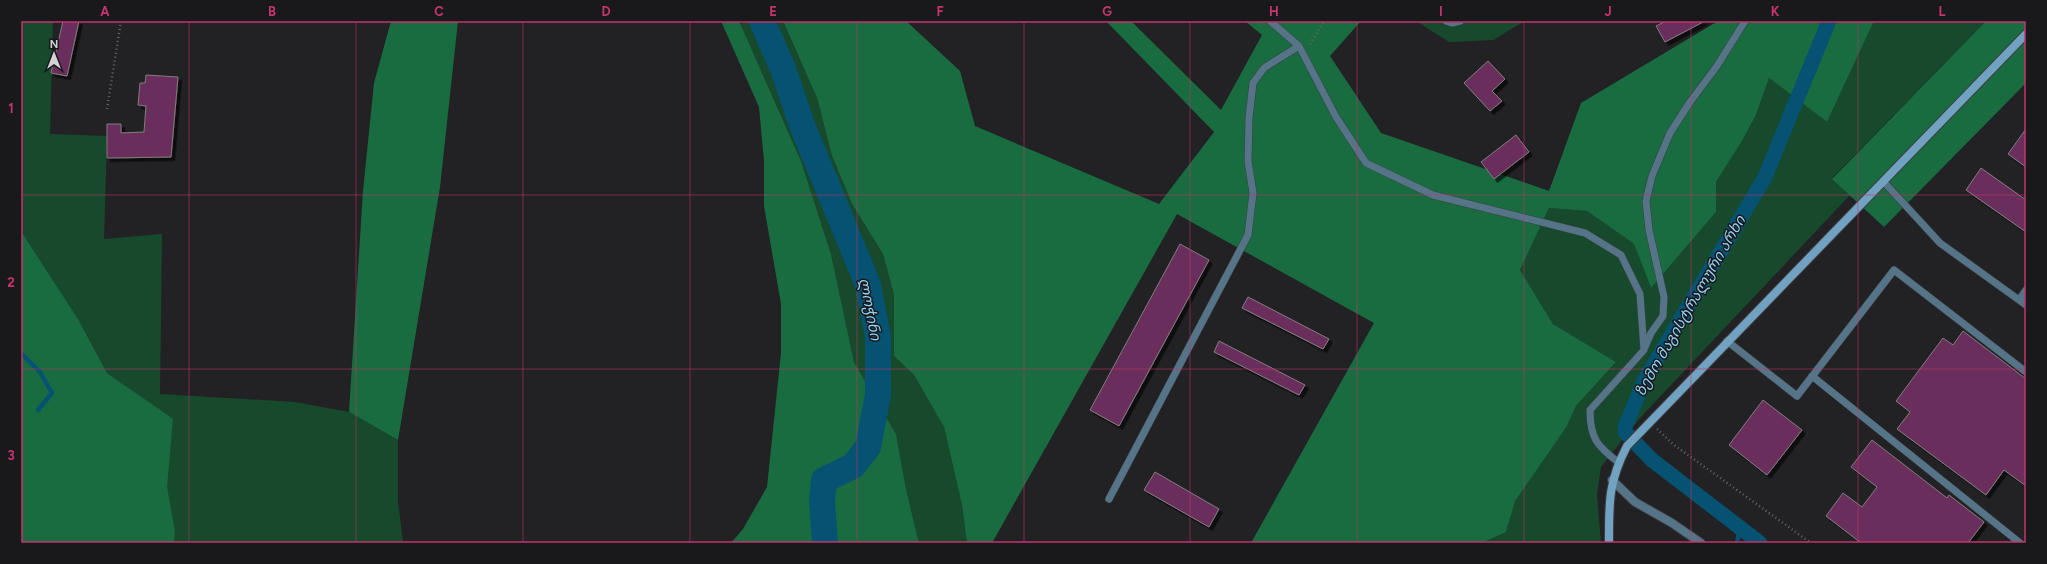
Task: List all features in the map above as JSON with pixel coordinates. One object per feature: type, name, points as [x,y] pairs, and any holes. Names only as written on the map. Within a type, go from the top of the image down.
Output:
[{"type":"street","points":[[1609,543],[1609,502],[1612,480],[1618,462],[1627,446],[1727,341],[2026,34]]},
{"type":"street","points":[[1612,480],[1635,502],[1672,523],[1701,543]]},
{"type":"lane","points":[[1270,21],[1299,46],[1336,117],[1366,163],[1433,195],[1585,233],[1622,255],[1640,294],[1644,350]]},
{"type":"lane","points":[[1446,21],[1452,23],[1460,21]]},
{"type":"lane","points":[[1618,462],[1601,449],[1590,427],[1590,410],[1644,350],[1651,334],[1663,316],[1664,297],[1649,230],[1646,201],[1652,176],[1670,133],[1690,102],[1717,66],[1745,21]]},
{"type":"lane","points":[[1109,499],[1248,235],[1253,193],[1248,161],[1249,118],[1253,83],[1264,68],[1299,46]]},
{"type":"lane","points":[[1882,181],[1940,243],[2026,305]]},
{"type":"lane","points":[[1727,341],[1797,396],[1894,270],[2026,372]]},
{"type":"lane","points":[[2019,300],[2026,290]]},
{"type":"lane","points":[[1812,376],[2020,543]]},
{"type":"path","points":[[108,109],[121,21]]},
{"type":"path","points":[[1299,46],[1310,44],[1324,21]]},
{"type":"path","points":[[1648,424],[1674,445],[1811,543]]},
{"type":"green space","points":[[21,21],[53,21],[50,134],[107,136],[104,239],[162,234],[160,394],[295,402],[349,412],[398,440],[398,501],[403,543],[156,543],[173,420],[107,373],[78,319],[21,231]]},
{"type":"green space","points":[[391,21],[458,21],[440,187],[398,440],[349,412],[363,191],[374,83]]},
{"type":"green space","points":[[721,21],[739,21],[801,161],[831,254],[854,362],[896,434],[906,489],[919,543],[731,543],[743,529],[767,487],[781,353],[781,304],[764,206],[764,161],[759,107]]},
{"type":"green space","points":[[747,21],[783,21],[817,98],[832,156],[852,204],[883,254],[894,295],[894,356],[914,375],[944,427],[962,505],[967,543],[919,543],[906,489],[896,434],[854,362],[831,254],[801,161],[740,24]]},
{"type":"green space","points":[[783,21],[906,21],[960,71],[975,126],[1159,204],[1214,132],[1106,21],[1131,21],[1221,110],[1262,35],[1245,21],[1361,21],[1330,56],[1381,133],[1549,191],[1581,103],[1718,21],[1874,21],[1827,122],[1769,78],[1756,115],[1742,141],[1716,182],[1716,212],[1651,288],[1634,244],[1587,211],[1549,208],[1520,270],[1553,324],[1616,362],[1576,406],[1567,426],[1515,501],[1506,532],[1482,543],[1251,543],[1374,323],[1177,214],[992,543],[967,543],[962,505],[944,427],[914,375],[894,356],[894,295],[883,254],[852,204],[832,156],[817,98]]},
{"type":"green space","points":[[1416,21],[1525,21],[1493,40],[1449,42]]},
{"type":"green space","points":[[1874,21],[1986,21],[1832,178],[1850,195],[1639,419],[1601,467],[1597,494],[1601,543],[1482,543],[1506,532],[1514,501],[1567,426],[1576,406],[1616,362],[1553,324],[1520,270],[1549,208],[1587,211],[1634,244],[1651,288],[1716,212],[1716,182],[1742,141],[1756,115],[1769,78],[1827,122]]},
{"type":"green space","points":[[1986,21],[2026,21],[2026,83],[1884,227],[1832,179]]},
{"type":"green space","points":[[21,231],[78,319],[107,373],[173,419],[167,487],[175,531],[174,543],[21,543]]},
{"type":"building","points":[[63,21],[79,21],[67,76],[51,73]]},
{"type":"building","points":[[1666,21],[1705,21],[1665,42],[1656,26]]},
{"type":"building","points":[[1488,61],[1505,79],[1492,91],[1502,101],[1490,111],[1464,83]]},
{"type":"building","points":[[146,75],[178,77],[171,157],[107,158],[107,124],[121,124],[121,133],[144,132],[146,106],[138,105],[140,83],[145,83]]},
{"type":"building","points":[[2026,129],[2026,167],[2008,154]]},
{"type":"building","points":[[1516,135],[1529,152],[1494,179],[1481,162]]},
{"type":"building","points":[[1981,168],[2026,200],[2026,232],[1966,190]]},
{"type":"building","points":[[1180,244],[1209,260],[1119,426],[1090,410]]},
{"type":"building","points":[[1248,297],[1329,339],[1323,349],[1242,308]]},
{"type":"building","points":[[1963,331],[2026,379],[2026,486],[2004,470],[1986,495],[1897,429],[1910,412],[1896,401],[1943,338],[1953,345]]},
{"type":"building","points":[[1219,341],[1305,385],[1299,395],[1214,352]]},
{"type":"building","points":[[1763,400],[1802,430],[1767,475],[1729,445]]},
{"type":"building","points":[[1872,440],[1947,498],[1949,495],[1984,522],[1968,543],[1861,543],[1826,516],[1843,493],[1862,507],[1877,487],[1851,467]]},
{"type":"building","points":[[1155,472],[1219,509],[1209,527],[1144,490]]},
{"type":"waterway","name":"ლოჭინი","points":[[762,21],[783,69],[802,125],[868,285],[878,337],[878,395],[868,447],[853,466],[824,480],[822,501],[825,543]]},
{"type":"waterway","name":"ზემო მაგისტრალური არხი","points":[[1760,543],[1652,460],[1625,432],[1625,427],[1644,381],[1765,177],[1829,21]]},
{"type":"waterway","points":[[21,353],[40,372],[52,393],[38,410]]},
{"type":"waterway","points":[[1737,543],[1740,528]]}]
